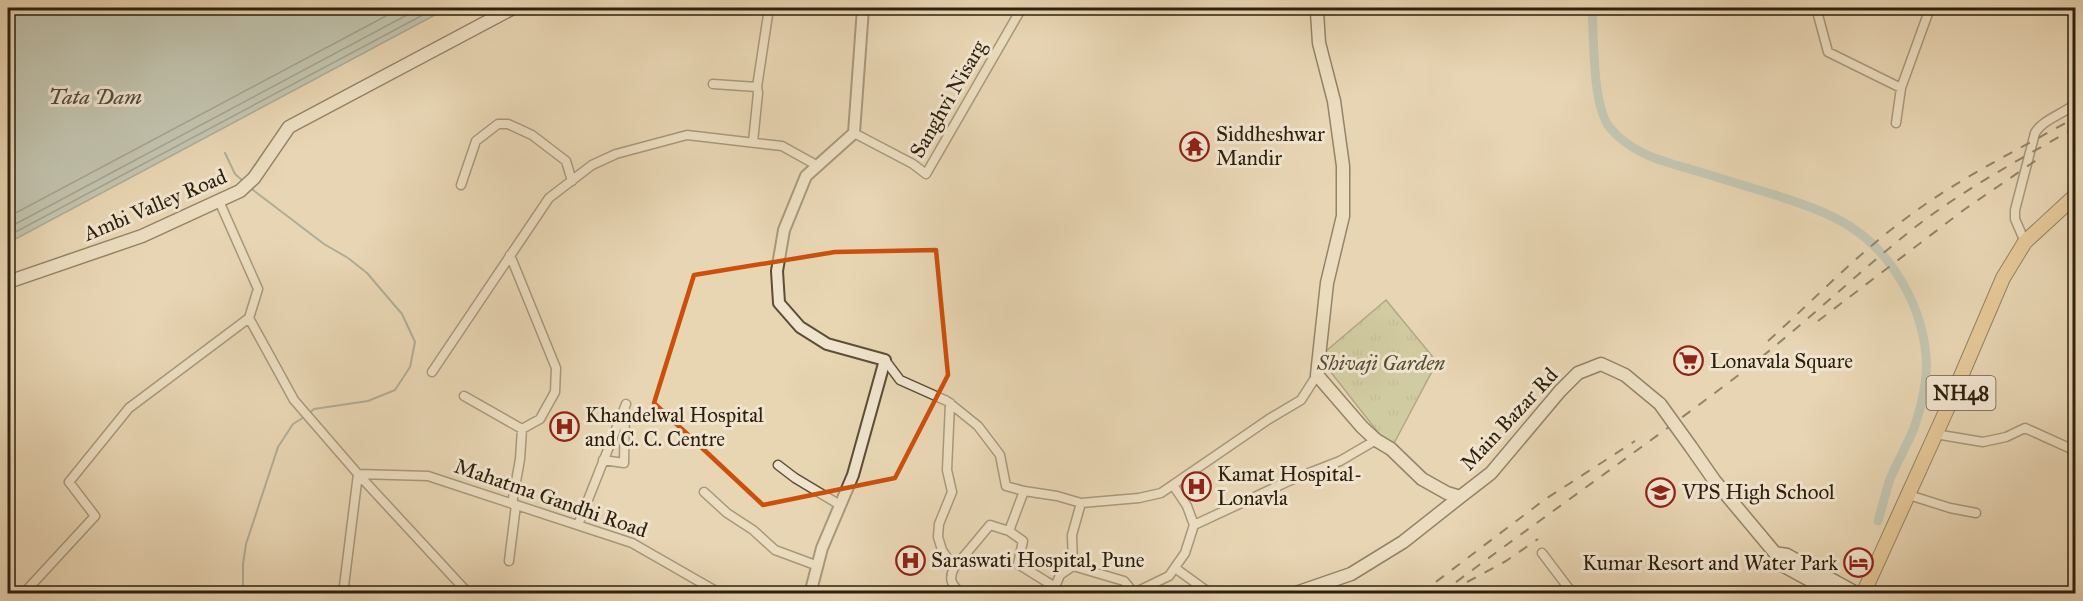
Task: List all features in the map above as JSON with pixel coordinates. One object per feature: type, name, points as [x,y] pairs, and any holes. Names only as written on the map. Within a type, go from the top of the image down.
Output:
[{"type":"highway","name":"NH48","points":[[1865,594],[2003,278],[2025,242],[2076,195]]},
{"type":"highway","name":"NH48","points":[[1865,594],[1941,435],[2008,281],[2030,249],[2076,207]]},
{"type":"main road","name":"Ambi Valley Road","points":[[8,282],[142,236],[240,191],[254,178],[290,127],[513,8]]},
{"type":"main road","points":[[1317,375],[1327,283],[1343,216],[1343,176],[1334,101],[1319,43],[1317,12],[1319,8]]},
{"type":"main road","name":"Main Bazar Rd","points":[[1317,375],[1376,440],[1391,449],[1422,479],[1460,498],[1491,473],[1578,373],[1601,364],[1625,375],[1660,404],[1714,480],[1775,553],[1782,565],[1834,594]]},
{"type":"main road","points":[[1293,594],[1351,574],[1403,542],[1460,498]]},
{"type":"main road","points":[[1775,553],[1787,555],[1858,594]]},
{"type":"street","points":[[753,142],[757,87],[770,8]]},
{"type":"street","points":[[864,8],[854,133],[806,176],[784,230],[777,271],[779,303],[800,327],[827,344],[885,360],[900,380],[950,403],[978,426],[1000,455],[1006,486],[1081,503],[1161,494],[1269,419],[1301,400],[1317,375]]},
{"type":"street","name":"Sanghvi Nisarg","points":[[854,133],[913,164],[926,174],[1020,11],[1004,8]]},
{"type":"street","points":[[1819,8],[1818,15],[1828,52],[1901,88]]},
{"type":"street","points":[[1896,123],[1901,88],[1930,9],[1919,8]]},
{"type":"street","points":[[713,84],[757,87]]},
{"type":"street","points":[[2025,242],[2015,219],[2015,210],[2035,133],[2039,126],[2076,103]]},
{"type":"street","points":[[461,185],[476,141],[498,124],[508,124],[532,135],[566,161],[572,181]]},
{"type":"street","points":[[432,372],[549,198],[592,165],[616,154],[687,135],[782,146],[818,166]]},
{"type":"street","points":[[23,594],[95,516],[69,482],[129,408],[249,318],[258,289],[219,201]]},
{"type":"street","points":[[510,255],[555,368],[555,392],[540,419],[522,429]]},
{"type":"street","points":[[249,318],[294,400],[358,474],[470,594]]},
{"type":"street","points":[[810,594],[822,548],[853,475],[885,360]]},
{"type":"street","points":[[464,396],[522,429]]},
{"type":"street","points":[[950,403],[947,470],[952,492],[939,524],[938,537],[942,550],[954,568]]},
{"type":"street","points":[[578,525],[603,460],[626,404],[624,463],[603,460]]},
{"type":"street","points":[[1941,435],[1983,442],[2006,437],[2025,428],[2076,451]]},
{"type":"street","points":[[509,561],[522,429]]},
{"type":"street","points":[[1194,525],[1292,480],[1340,461],[1376,440]]},
{"type":"street","points":[[778,465],[840,505]]},
{"type":"street","points":[[343,594],[358,474]]},
{"type":"street","name":"Mahatma Gandhi Road","points":[[358,474],[428,476],[578,525],[632,543],[721,594]]},
{"type":"street","points":[[962,594],[951,581],[954,568],[990,525],[1009,531],[1023,541],[1018,564],[1053,590],[1060,575],[1074,566],[1124,581],[1133,593],[1169,576],[1185,554],[1194,525],[1187,506],[1173,484]]},
{"type":"street","points":[[1009,531],[1024,491]]},
{"type":"street","points":[[704,492],[775,550],[818,566]]},
{"type":"street","points":[[1912,496],[1950,508],[1976,513]]},
{"type":"street","points":[[1074,566],[1072,535],[1081,503]]},
{"type":"street","points":[[1542,553],[1573,594]]},
{"type":"street","points":[[1176,568],[1211,594]]},
{"type":"highlighted area","points":[[936,250],[948,375],[895,478],[763,505],[654,403],[694,275],[835,252]]},
{"type":"green space","name":"Shivaji Garden","points":[[1386,300],[1437,362],[1391,449],[1319,357]]},
{"type":"water","name":"Tata Dam","points":[[8,8],[448,8],[8,243]]},
{"type":"waterway","points":[[1592,8],[1595,71],[1600,104],[1604,118],[1619,137],[1659,160],[1795,201],[1834,217],[1867,239],[1881,253],[1895,270],[1907,291],[1923,336],[1926,360],[1925,384],[1914,428],[1889,482],[1878,521]]},
{"type":"waterway","points":[[225,153],[235,174],[243,181]]},
{"type":"waterway","points":[[249,187],[324,244],[348,258],[367,273],[402,314],[415,342],[410,367],[395,390],[368,401],[314,409],[308,414]]},
{"type":"waterway","points":[[243,594],[246,544],[278,447],[293,424],[304,417]]},
{"type":"railway","points":[[1768,341],[1854,261],[1909,216],[1970,176],[2076,117]]},
{"type":"railway","points":[[1440,594],[1740,374],[1933,214],[1993,175],[2076,127]]},
{"type":"railway","points":[[1818,321],[1965,209],[2038,159]]},
{"type":"railway","points":[[1420,594],[1544,500],[1635,441]]},
{"type":"railway","points":[[1467,582],[1506,561],[1538,539]]},
{"type":"place","name":"Siddheshwar Mandir","points":[[1195,146]]},
{"type":"place","name":"Lonavala Square","points":[[1689,361]]},
{"type":"place","name":"Khandelwal Hospital and C. C. Centre","points":[[564,427]]},
{"type":"place","name":"Kamat Hospital- Lonavla","points":[[1196,486]]},
{"type":"place","name":"VPS High School","points":[[1661,492]]},
{"type":"place","name":"Saraswati Hospital, Pune","points":[[910,560]]},
{"type":"place","name":"Kumar Resort and Water Park","points":[[1859,563]]}]
